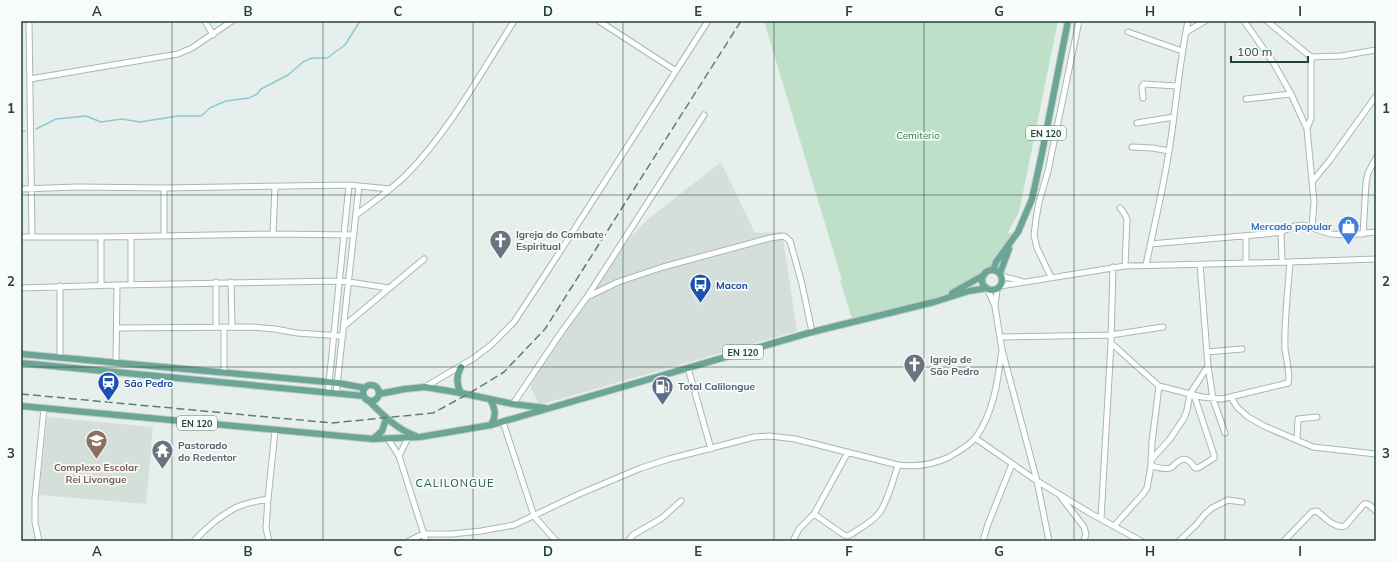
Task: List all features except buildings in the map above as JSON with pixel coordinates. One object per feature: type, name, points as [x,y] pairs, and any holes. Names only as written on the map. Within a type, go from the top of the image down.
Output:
[{"type":"main road","name":"EN 120","points":[[940,300],[993,270],[996,262],[1018,232],[1026,216],[1032,200],[1044,146],[1068,21]]},
{"type":"main road","name":"EN 120","points":[[21,406],[373,439],[420,437],[503,422],[812,332],[940,300],[969,291],[986,288],[993,290],[1002,282],[1000,275],[1012,240]]},
{"type":"main road","points":[[993,270],[1000,275]]},
{"type":"main road","points":[[984,275],[983,282],[986,288]]},
{"type":"main road","points":[[21,354],[328,382],[365,388],[369,385],[378,389],[379,394]]},
{"type":"main road","points":[[21,363],[276,387],[366,398]]},
{"type":"main road","points":[[461,367],[457,375],[457,381],[458,387],[462,393]]},
{"type":"main road","points":[[173,378],[174,369]]},
{"type":"main road","points":[[276,387],[277,377]]},
{"type":"main road","name":"EN 120","points":[[366,398],[375,400],[379,394],[425,387],[546,409]]},
{"type":"main road","points":[[365,388],[366,398],[386,419],[402,430],[420,437]]},
{"type":"main road","points":[[490,399],[495,411],[495,416],[491,425]]},
{"type":"main road","points":[[373,439],[382,431],[386,419]]},
{"type":"street","points":[[32,237],[29,24],[35,21]]},
{"type":"street","points":[[205,21],[213,34]]},
{"type":"street","points":[[30,79],[162,58],[178,54],[192,48],[232,21]]},
{"type":"street","points":[[356,215],[406,176],[421,159],[441,133],[514,21]]},
{"type":"street","points":[[599,21],[676,71]]},
{"type":"street","points":[[425,387],[442,376],[461,367],[491,345],[514,322],[708,21]]},
{"type":"street","points":[[1051,277],[1037,248],[1034,235],[1039,202],[1048,171],[1079,21]]},
{"type":"street","points":[[1146,265],[1160,202],[1169,150],[1182,51],[1188,21]]},
{"type":"street","points":[[1186,32],[1205,21]]},
{"type":"street","points":[[1244,21],[1273,62],[1291,94],[1307,129],[1314,202],[1312,227]]},
{"type":"street","points":[[1267,21],[1311,57],[1341,56],[1376,50]]},
{"type":"street","points":[[1128,32],[1182,51]]},
{"type":"street","points":[[1307,129],[1311,118],[1311,57]]},
{"type":"street","points":[[1144,98],[1142,87],[1144,84],[1177,86]]},
{"type":"street","points":[[1246,99],[1291,94]]},
{"type":"street","points":[[1312,182],[1330,160],[1376,96]]},
{"type":"street","points":[[514,404],[560,334],[587,297],[704,115]]},
{"type":"street","points":[[1136,123],[1174,117]]},
{"type":"street","points":[[1132,147],[1169,150]]},
{"type":"street","points":[[1363,234],[1366,183],[1368,173],[1376,158]]},
{"type":"street","points":[[21,188],[275,187],[349,185],[390,189]]},
{"type":"street","points":[[328,393],[349,185]]},
{"type":"street","points":[[336,394],[359,186]]},
{"type":"street","points":[[273,234],[275,187]]},
{"type":"street","points":[[164,188],[164,236]]},
{"type":"street","points":[[1120,208],[1127,219],[1125,266]]},
{"type":"street","points":[[1150,244],[1265,234],[1281,232],[1295,226],[1303,225],[1331,234],[1347,235],[1376,232]]},
{"type":"street","points":[[1281,232],[1282,262]]},
{"type":"street","points":[[21,237],[131,237],[273,234],[354,235]]},
{"type":"street","points":[[587,297],[618,282],[663,267],[770,238],[784,236],[790,241],[802,284],[812,332]]},
{"type":"street","points":[[1246,236],[1246,263]]},
{"type":"street","points":[[100,237],[102,285]]},
{"type":"street","points":[[131,237],[131,284]]},
{"type":"street","points":[[344,326],[424,259]]},
{"type":"street","points":[[995,307],[998,287],[1024,281],[1113,267],[1376,259]]},
{"type":"street","points":[[1111,343],[1159,386],[1192,395],[1213,399],[1231,398],[1286,384],[1290,381],[1286,361],[1285,340],[1290,262]]},
{"type":"street","points":[[1200,264],[1208,366],[1213,399],[1225,433]]},
{"type":"street","points":[[1101,519],[1111,343],[1113,267]]},
{"type":"street","points":[[1000,275],[1013,280],[1024,281]]},
{"type":"street","points":[[21,288],[117,284],[339,281],[388,288]]},
{"type":"street","points":[[216,282],[216,326]]},
{"type":"street","points":[[231,282],[232,326]]},
{"type":"street","points":[[116,363],[117,284]]},
{"type":"street","points":[[60,286],[60,357]]},
{"type":"street","points":[[986,288],[995,307],[1002,350],[1037,481],[1049,541]]},
{"type":"street","points":[[224,326],[224,372]]},
{"type":"street","points":[[117,328],[232,326],[275,329],[296,333],[343,336]]},
{"type":"street","points":[[1000,337],[1111,335],[1163,327]]},
{"type":"street","points":[[1207,352],[1242,349]]},
{"type":"street","points":[[409,541],[423,534],[452,534],[514,525],[577,495],[641,468],[754,437],[770,436],[795,439],[898,465],[912,466],[927,464],[944,459],[961,450],[975,438],[985,420],[993,400],[1002,350]]},
{"type":"street","points":[[1151,460],[1170,439],[1184,418],[1192,395],[1208,366]]},
{"type":"street","points":[[688,368],[711,449]]},
{"type":"street","points":[[1114,526],[1147,488],[1151,466],[1152,442],[1159,386]]},
{"type":"street","points":[[1151,466],[1168,469],[1172,468],[1179,461],[1187,459],[1190,460],[1195,468],[1198,468],[1214,458],[1192,395]]},
{"type":"street","points":[[1231,398],[1237,408],[1248,417],[1264,426],[1313,447],[1376,454]]},
{"type":"street","points":[[39,541],[35,522],[35,499],[44,408]]},
{"type":"street","points":[[1297,440],[1298,419],[1317,417]]},
{"type":"street","points":[[503,422],[534,516],[556,541]]},
{"type":"street","points":[[269,541],[266,528],[275,431]]},
{"type":"street","points":[[399,456],[408,438]]},
{"type":"street","points":[[975,438],[1037,481],[1141,541]]},
{"type":"street","points":[[388,439],[399,456],[426,541]]},
{"type":"street","points":[[793,541],[799,529],[814,514],[848,452]]},
{"type":"street","points":[[983,541],[1012,464]]},
{"type":"street","points":[[814,514],[847,536],[850,535],[880,513],[889,493],[898,465]]},
{"type":"street","points":[[1059,494],[1084,527],[1086,534],[1084,541]]},
{"type":"street","points":[[194,541],[221,517],[236,508],[247,503],[268,499]]},
{"type":"street","points":[[1179,541],[1212,508],[1228,500],[1242,502]]},
{"type":"street","points":[[628,541],[633,535],[662,518],[681,501]]},
{"type":"street","points":[[1284,541],[1312,512],[1317,511],[1340,527],[1345,526],[1364,504],[1368,504],[1376,511]]},
{"type":"street","points":[[551,535],[552,541]]},
{"type":"shaded area","points":[[721,162],[755,233],[782,232],[797,331],[539,405],[530,385],[625,243],[647,220]]},
{"type":"shaded area","name":"Complexo Escolar Rei Livongue","points":[[47,417],[153,427],[146,504],[39,495]]},
{"type":"green space","name":"Cemiterio","points":[[764,21],[1058,21],[1019,212],[1007,234],[1018,232],[993,270],[987,272],[940,300],[853,321]]},
{"type":"waterway","points":[[36,129],[56,119],[86,116],[101,122],[122,119],[140,122],[178,116],[201,116],[210,108],[226,101],[249,98],[257,94],[261,89],[288,75],[303,62],[312,58],[327,58],[345,45],[360,21]]},
{"type":"waterway","points":[[21,132],[25,131]]},
{"type":"railway","points":[[21,394],[332,423],[433,413],[504,372],[545,329],[741,21]]},
{"type":"place","name":"Mercado popular","points":[[1348,246]]},
{"type":"place","name":"Igreja do Combate Espiritual","points":[[500,260]]},
{"type":"place","name":"Macon","points":[[700,304]]},
{"type":"place","name":"Igreja de São Pedro","points":[[915,384]]},
{"type":"place","name":"São Pedro","points":[[109,402]]},
{"type":"place","name":"Total Calilongue","points":[[663,406]]},
{"type":"place","name":"Complexo Escolar Rei Livongue","points":[[96,460]]},
{"type":"place","name":"Pastorado do Redentor","points":[[162,470]]},
{"type":"district","name":"CALILONGUE","points":[[455,483]]}]
